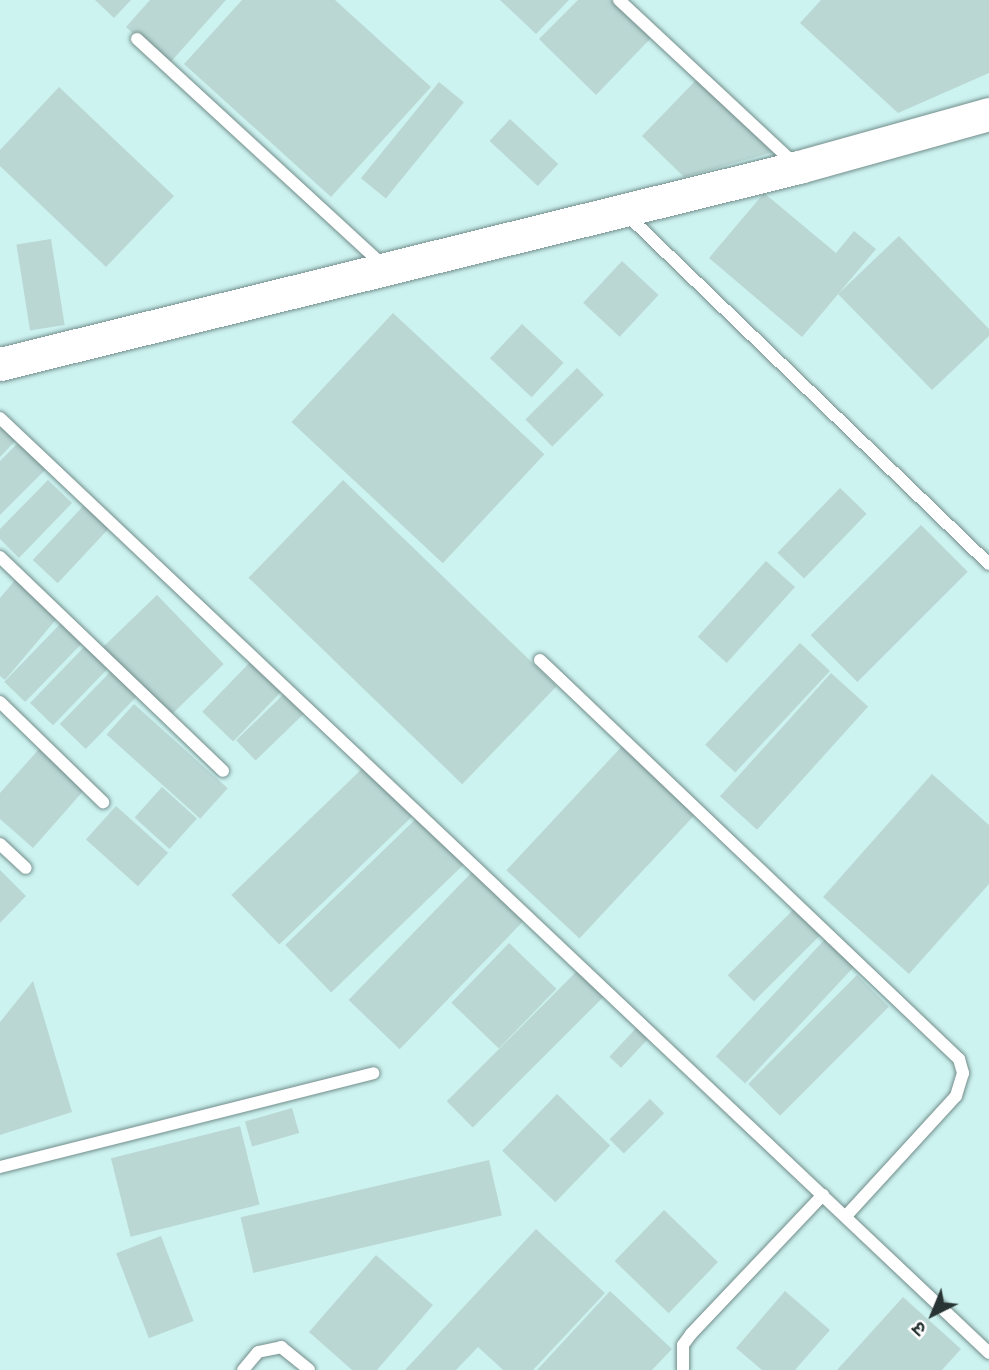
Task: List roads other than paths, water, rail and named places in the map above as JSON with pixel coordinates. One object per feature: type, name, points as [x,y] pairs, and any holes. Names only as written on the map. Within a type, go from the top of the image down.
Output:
[{"type":"street","points":[[0,364],[799,167],[989,114]]},
{"type":"lane","points":[[620,0],[799,167]]},
{"type":"lane","points":[[137,39],[387,269]]},
{"type":"lane","points":[[623,211],[989,564]]},
{"type":"lane","points":[[0,418],[989,1353]]},
{"type":"lane","points":[[0,557],[223,771]]},
{"type":"lane","points":[[540,660],[958,1059],[963,1073],[956,1096],[846,1216]]},
{"type":"lane","points":[[0,702],[103,802]]},
{"type":"lane","points":[[0,844],[26,868]]},
{"type":"lane","points":[[0,1167],[373,1073]]},
{"type":"lane","points":[[683,1370],[683,1345],[691,1334],[823,1195]]},
{"type":"lane","points":[[243,1370],[258,1352],[281,1347],[309,1370]]}]
